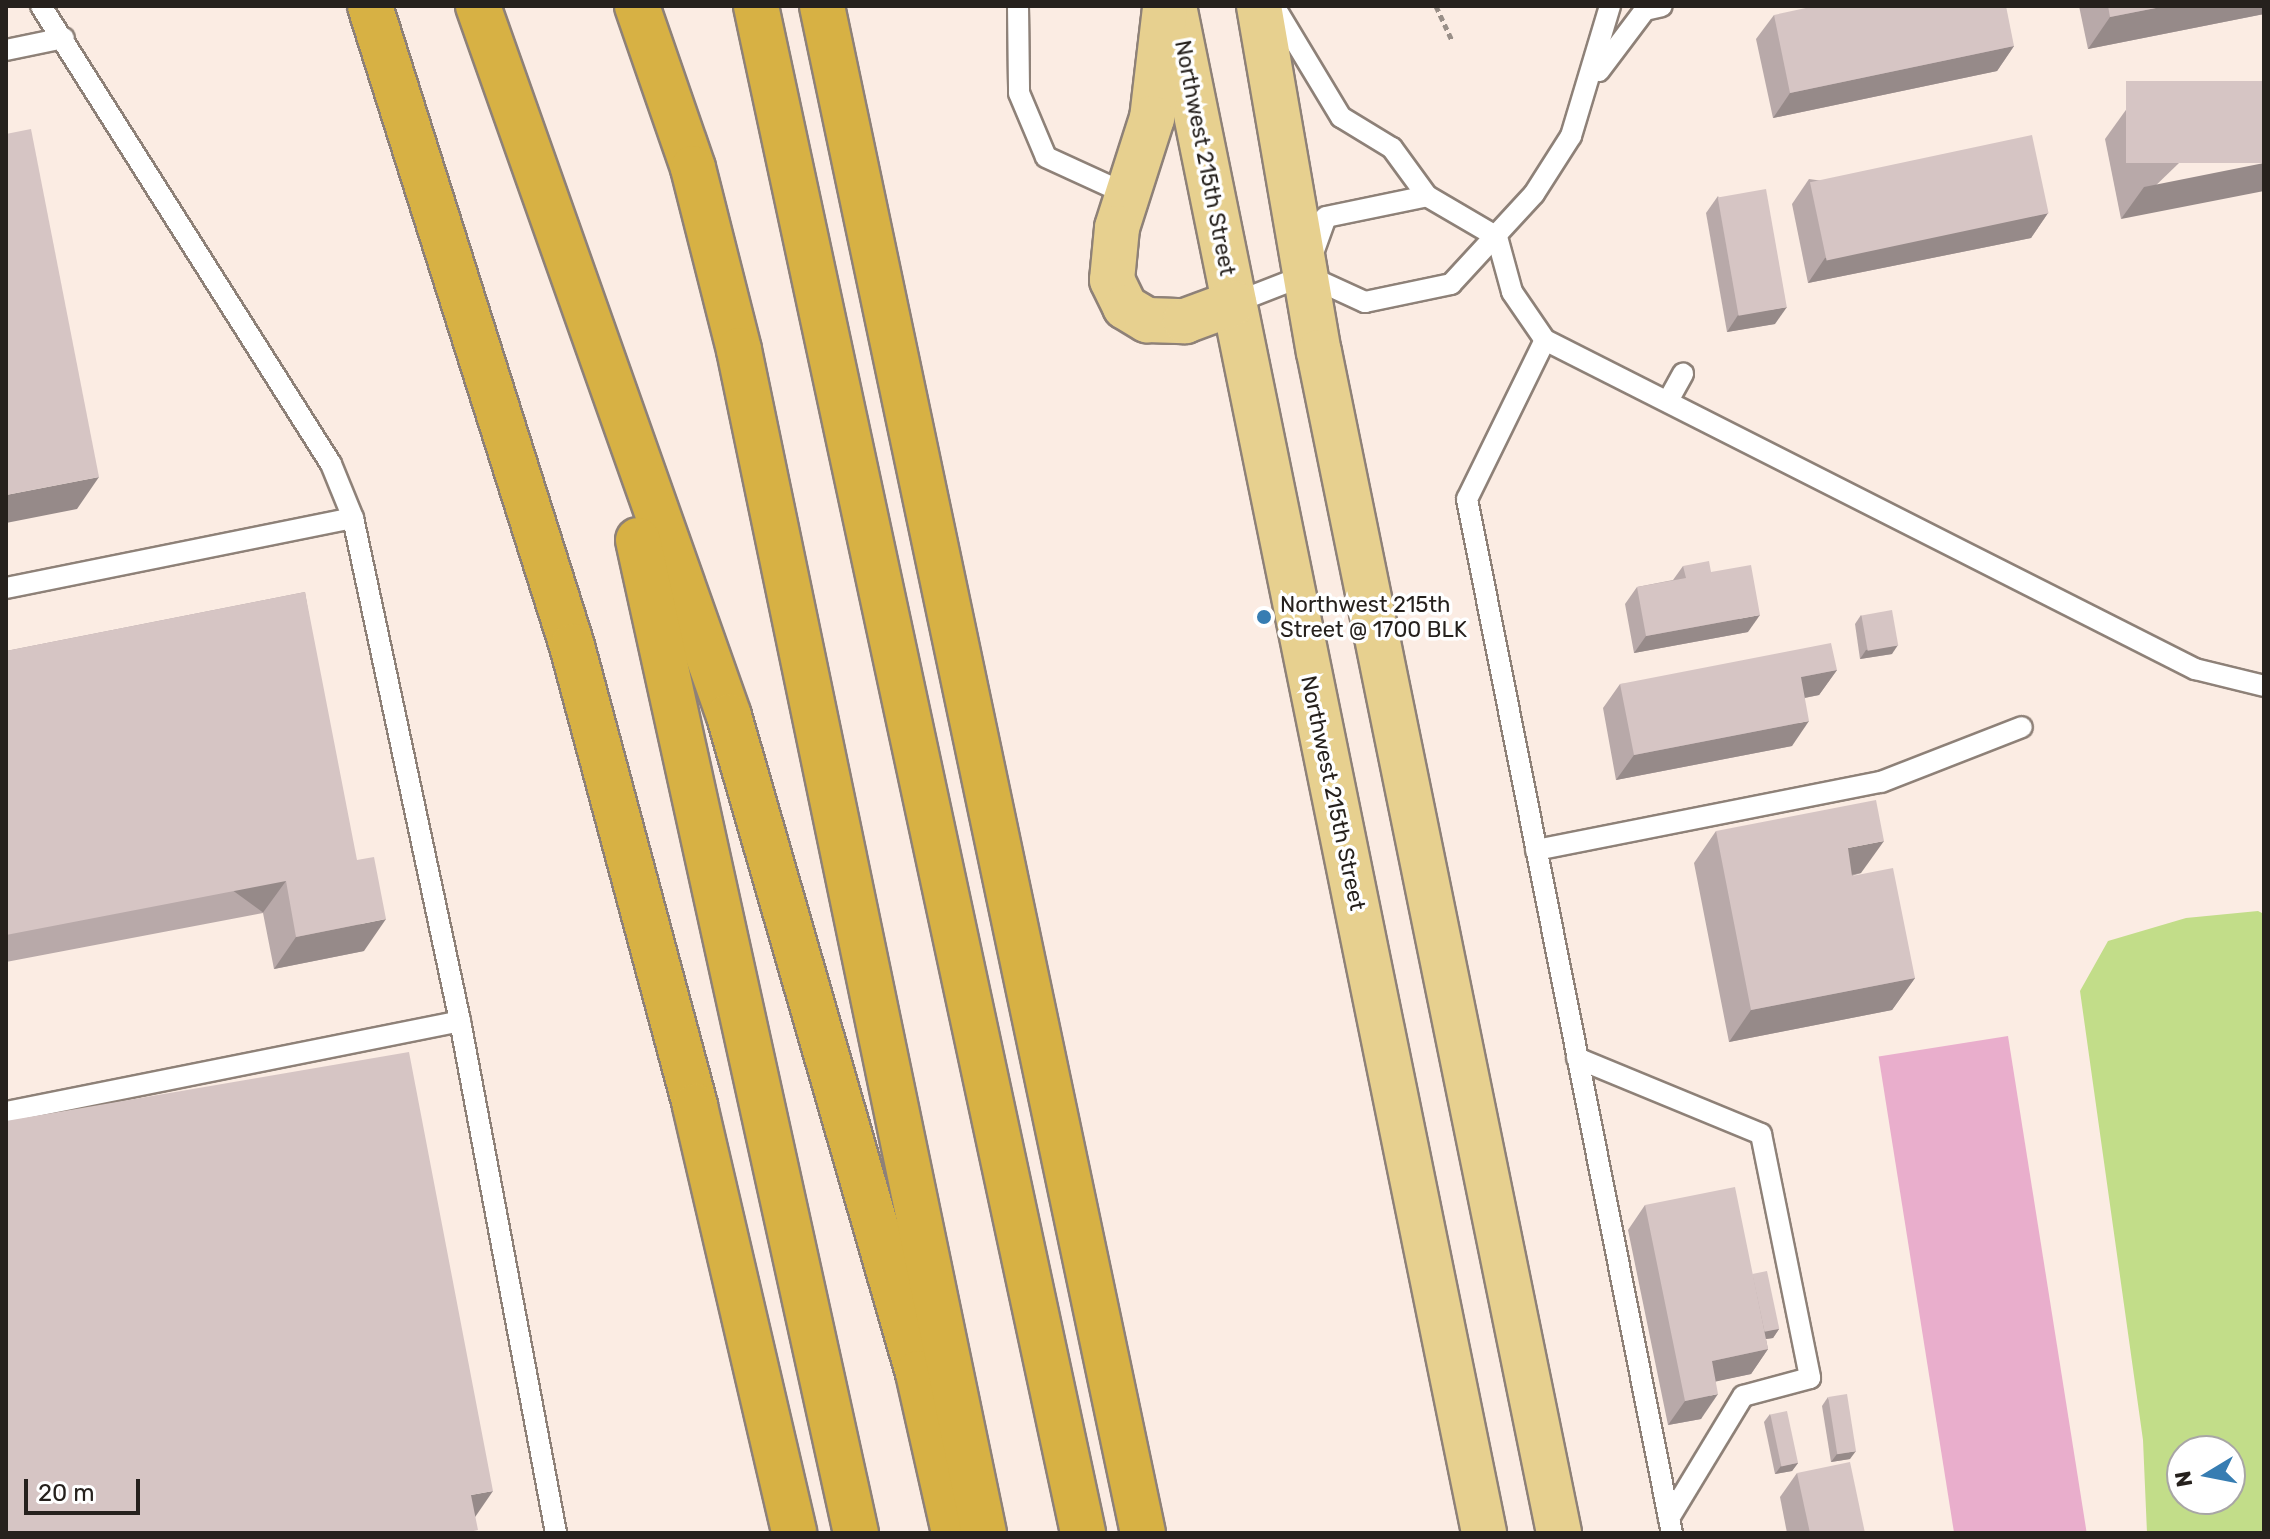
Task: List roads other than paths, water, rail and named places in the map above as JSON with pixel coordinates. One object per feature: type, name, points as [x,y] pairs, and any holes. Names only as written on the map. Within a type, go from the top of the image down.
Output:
[{"type":"highway","points":[[370,6],[572,646],[695,1106],[794,1533]]},
{"type":"highway","points":[[478,6],[579,305],[729,716],[918,1373],[954,1533]]},
{"type":"highway","points":[[637,6],[693,168],[739,350],[984,1533]]},
{"type":"highway","points":[[756,6],[1083,1533]]},
{"type":"highway","points":[[822,6],[1143,1533]]},
{"type":"highway","points":[[579,305],[680,704],[856,1533]]},
{"type":"main road","points":[[1165,6],[1152,118],[1112,266],[1125,307],[1147,320],[1173,323],[1234,303]]},
{"type":"main road","name":"Northwest 215th Street","points":[[1174,6],[1484,1533]]},
{"type":"main road","points":[[1259,6],[1306,275],[1559,1533]]},
{"type":"lane","points":[[41,6],[331,464],[353,518],[460,1021],[556,1533]]},
{"type":"lane","points":[[1018,6],[1019,93],[1046,157],[1129,195]]},
{"type":"lane","points":[[1274,6],[1328,103],[1392,148],[1427,196],[1497,237],[1512,292],[1545,340],[1669,399],[2195,669],[2264,686]]},
{"type":"lane","points":[[1234,303],[1306,275],[1365,302],[1451,284],[1497,237],[1571,136],[1594,77],[1610,6]]},
{"type":"lane","points":[[1594,77],[1645,10],[1662,6]]},
{"type":"lane","points":[[6,50],[64,38]]},
{"type":"lane","points":[[1306,275],[1326,217],[1427,196]]},
{"type":"lane","points":[[1545,340],[1467,499],[1670,1525]]},
{"type":"lane","points":[[1669,399],[1683,374]]},
{"type":"lane","points":[[6,588],[353,518]]},
{"type":"lane","points":[[1536,850],[1881,782],[2022,727]]},
{"type":"lane","points":[[6,1112],[460,1021]]},
{"type":"lane","points":[[1577,1058],[1761,1134],[1810,1378],[1743,1396],[1670,1525]]},
{"type":"place","name":"Northwest 215th Street @ 1700 BLK","points":[[1264,617]]}]
